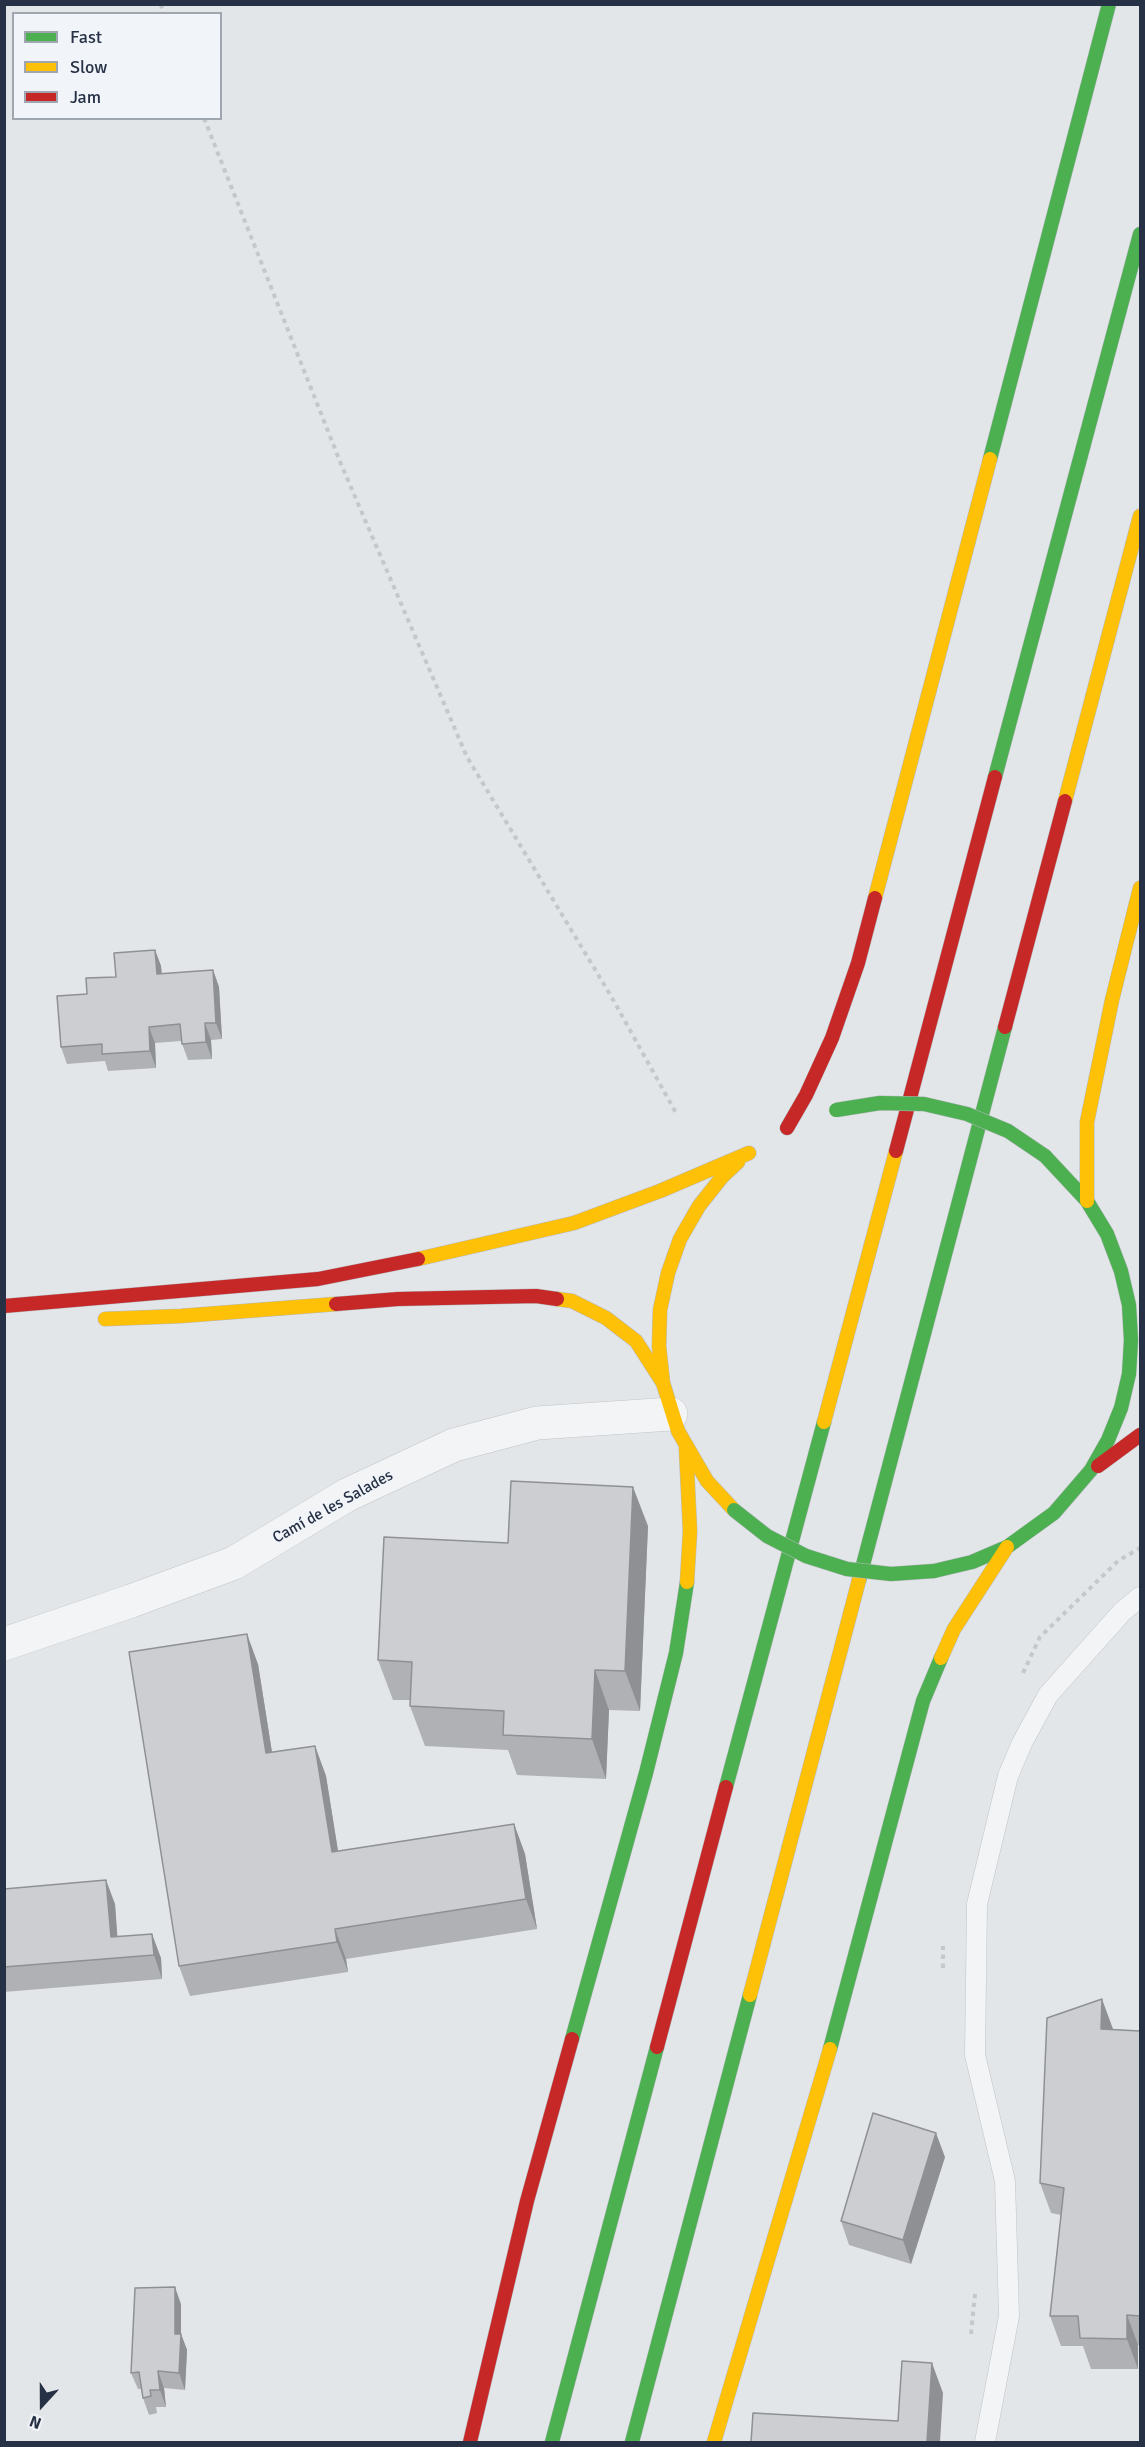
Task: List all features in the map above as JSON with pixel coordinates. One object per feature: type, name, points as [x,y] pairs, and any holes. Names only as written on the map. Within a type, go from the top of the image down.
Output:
[{"type":"highway","points":[[4,1307],[318,1278],[436,1257],[574,1223],[660,1191],[753,1149],[722,1177],[699,1206],[680,1239],[668,1273],[660,1310],[659,1346],[663,1383],[671,1414],[686,1448],[707,1481],[734,1510],[767,1536],[806,1556],[847,1569],[891,1574],[934,1571],[972,1562],[1007,1546],[1054,1513],[1091,1470],[1108,1440],[1121,1408],[1129,1374],[1131,1340],[1129,1305],[1121,1271],[1107,1234],[1087,1201],[1045,1156],[1008,1131],[967,1114],[924,1104],[880,1103],[836,1110],[782,1131],[806,1095],[832,1038],[858,963],[1109,4]]},
{"type":"highway","points":[[552,2442],[1140,234]]},
{"type":"highway","points":[[632,2442],[1140,516]]},
{"type":"highway","points":[[1087,1201],[1087,1122],[1112,1000],[1140,888]]},
{"type":"highway","points":[[1121,1271],[1140,1286]]},
{"type":"highway","points":[[87,1317],[111,1320],[398,1299],[536,1296],[572,1301],[606,1318],[636,1341],[663,1383]]},
{"type":"highway","points":[[4,1307],[63,1314]]},
{"type":"highway","points":[[1091,1470],[1140,1435]]},
{"type":"highway","points":[[470,2442],[527,2201],[646,1773],[676,1653],[687,1583],[690,1531],[686,1448]]},
{"type":"highway","points":[[714,2442],[845,1996],[923,1701],[954,1629],[1007,1546]]},
{"type":"street","name":"Camí de les Salades","points":[[4,1644],[234,1563],[347,1495],[454,1445],[537,1423],[671,1414]]},
{"type":"lane","points":[[985,2442],[1009,2316],[1005,2181],[975,2055],[977,1904],[1008,1776],[1047,1695],[1122,1612],[1140,1598]]},
{"type":"path","points":[[205,120],[341,464],[467,757],[611,996],[676,1113]]},
{"type":"building","points":[[155,950],[157,974],[213,970],[216,1023],[205,1023],[206,1042],[182,1044],[180,1024],[149,1027],[150,1051],[102,1054],[102,1044],[61,1047],[57,996],[87,994],[86,978],[116,977],[114,953]]},
{"type":"building","points":[[511,1481],[633,1487],[625,1671],[595,1670],[592,1739],[503,1735],[504,1711],[410,1706],[412,1662],[378,1660],[384,1537],[508,1543]]},
{"type":"building","points":[[247,1634],[266,1753],[315,1746],[332,1852],[514,1824],[526,1899],[335,1929],[337,1942],[179,1966],[129,1652]]},
{"type":"building","points":[[106,1880],[111,1937],[152,1934],[154,1955],[4,1967],[4,1889]]},
{"type":"building","points":[[1102,1999],[1101,2029],[1140,2031],[1140,2316],[1127,2315],[1127,2339],[1080,2338],[1078,2316],[1050,2316],[1064,2188],[1040,2183],[1047,2018]]},
{"type":"building","points":[[873,2113],[936,2133],[903,2240],[841,2221]]},
{"type":"building","points":[[175,2287],[175,2334],[181,2334],[179,2373],[158,2371],[160,2390],[150,2390],[151,2396],[143,2398],[139,2372],[131,2373],[135,2288]]},
{"type":"building","points":[[902,2361],[932,2363],[927,2442],[751,2442],[753,2413],[898,2421]]},
{"type":"traffic: fast","points":[[990,459],[1109,4]]},
{"type":"traffic: fast","points":[[995,777],[1140,234]]},
{"type":"traffic: fast","points":[[859,1580],[1005,1027]]},
{"type":"traffic: fast","points":[[836,1110],[880,1103],[924,1104],[967,1114],[1008,1131],[1045,1156]]},
{"type":"traffic: fast","points":[[934,1571],[972,1562],[1007,1547],[1054,1513],[1091,1470],[1108,1440],[1121,1408],[1129,1374],[1131,1340],[1129,1305],[1121,1271],[1107,1234],[1087,1201],[1045,1156]]},
{"type":"traffic: fast","points":[[726,1787],[824,1422]]},
{"type":"traffic: fast","points":[[734,1510],[767,1536],[806,1556],[847,1569],[891,1574],[934,1571]]},
{"type":"traffic: fast","points":[[572,2039],[646,1773],[676,1653],[687,1582]]},
{"type":"traffic: fast","points":[[830,2049],[923,1701],[941,1658]]},
{"type":"traffic: fast","points":[[632,2442],[750,1995]]},
{"type":"traffic: fast","points":[[552,2442],[657,2047]]},
{"type":"traffic: slow","points":[[875,898],[990,459]]},
{"type":"traffic: slow","points":[[1065,801],[1140,516]]},
{"type":"traffic: slow","points":[[1087,1201],[1087,1122],[1112,1000],[1140,888]]},
{"type":"traffic: slow","points":[[824,1422],[896,1151]]},
{"type":"traffic: slow","points":[[418,1259],[574,1223],[660,1191],[749,1153]]},
{"type":"traffic: slow","points":[[734,1510],[707,1481],[678,1431],[663,1383],[659,1346],[660,1310],[668,1273],[680,1239],[699,1206],[722,1177],[738,1162]]},
{"type":"traffic: slow","points":[[557,1299],[572,1301],[606,1318],[636,1341],[663,1383]]},
{"type":"traffic: slow","points":[[105,1319],[181,1316],[336,1304]]},
{"type":"traffic: slow","points":[[686,1448],[690,1531],[687,1582]]},
{"type":"traffic: slow","points":[[941,1658],[954,1629],[1007,1547]]},
{"type":"traffic: slow","points":[[750,1995],[859,1580]]},
{"type":"traffic: slow","points":[[714,2442],[830,2049]]},
{"type":"traffic: jam","points":[[896,1151],[995,777]]},
{"type":"traffic: jam","points":[[1005,1027],[1065,801]]},
{"type":"traffic: jam","points":[[787,1128],[806,1095],[832,1038],[858,963],[875,898]]},
{"type":"traffic: jam","points":[[4,1306],[318,1279],[418,1259]]},
{"type":"traffic: jam","points":[[336,1304],[398,1299],[536,1296],[557,1299]]},
{"type":"traffic: jam","points":[[1098,1466],[1140,1435]]},
{"type":"traffic: jam","points":[[657,2047],[726,1787]]},
{"type":"traffic: jam","points":[[470,2442],[527,2201],[572,2039]]}]
